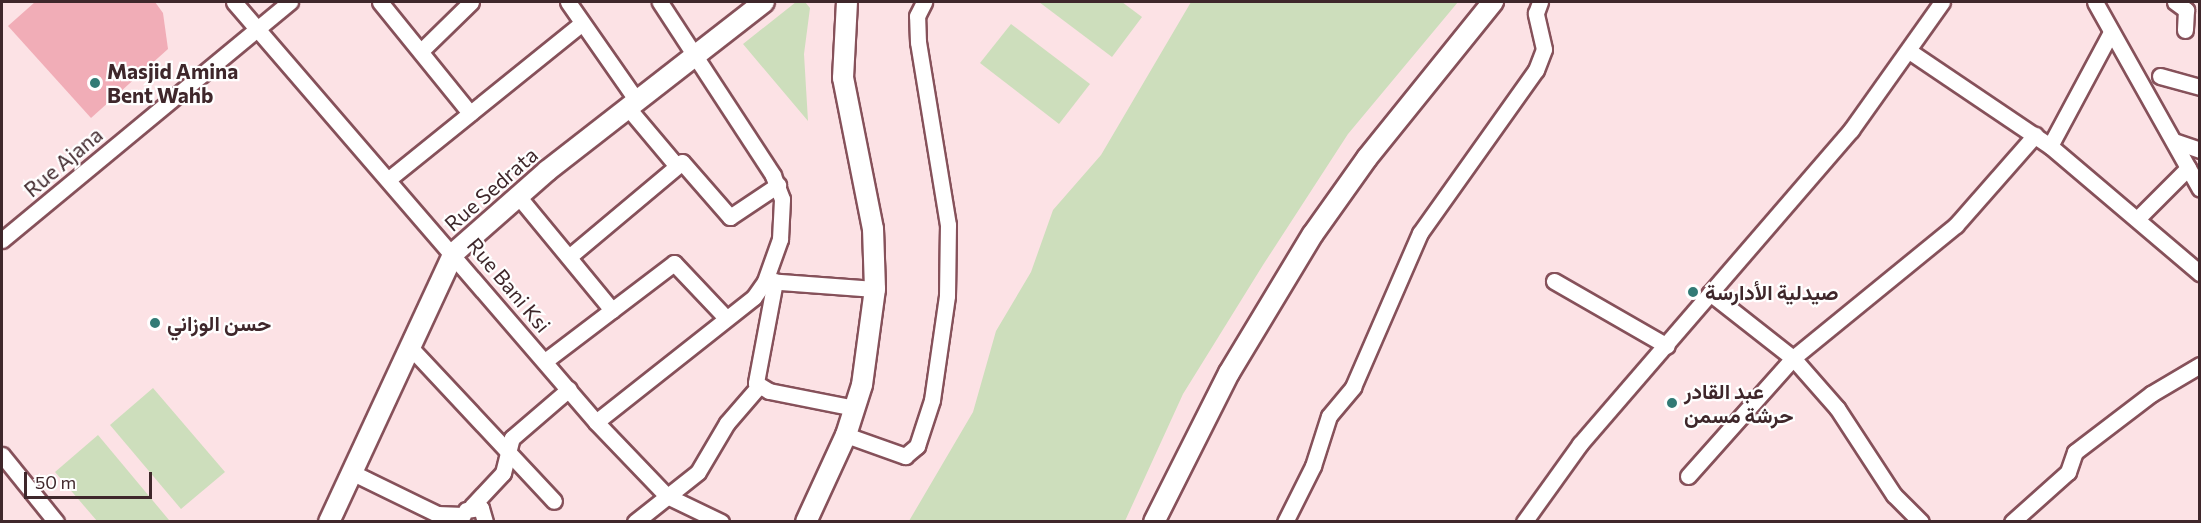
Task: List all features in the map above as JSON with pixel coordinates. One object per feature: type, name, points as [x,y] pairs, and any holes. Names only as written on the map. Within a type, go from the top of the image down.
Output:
[{"type":"street","name":"Rue Bani Ksi","points":[[234,2],[390,178],[596,422],[667,496],[720,522]]},
{"type":"street","name":"Rue Ajana","points":[[2,240],[290,2]]},
{"type":"street","points":[[380,2],[470,113]]},
{"type":"street","points":[[421,51],[471,2]]},
{"type":"street","points":[[568,2],[632,104],[675,165]]},
{"type":"street","points":[[635,522],[698,472],[727,423],[759,386],[770,281],[780,239],[778,185],[660,2]]},
{"type":"street","name":"Rue Sedrata","points":[[329,522],[454,253],[518,196],[764,2]]},
{"type":"street","points":[[806,522],[846,435],[855,408],[870,345],[875,289],[873,229],[843,78],[847,2]]},
{"type":"street","points":[[846,435],[905,456],[916,446],[932,400],[947,296],[948,225],[918,42],[917,16],[924,2]]},
{"type":"street","points":[[1154,522],[1229,373],[1313,234],[1366,158],[1493,2]]},
{"type":"street","points":[[1285,522],[1313,466],[1329,416],[1353,387],[1420,233],[1536,70],[1544,49],[1536,13],[1540,2]]},
{"type":"street","points":[[1524,522],[1580,444],[1667,346],[1851,130],[1942,2]]},
{"type":"street","points":[[2095,2],[2199,189]]},
{"type":"street","points":[[2175,2],[2186,10],[2185,30]]},
{"type":"street","points":[[390,178],[581,24]]},
{"type":"street","points":[[2050,146],[2111,32]]},
{"type":"street","points":[[1909,51],[2050,146],[2138,218],[2199,273]]},
{"type":"street","points":[[2160,76],[2199,87]]},
{"type":"street","points":[[1688,476],[1793,358],[1956,225],[2035,135]]},
{"type":"street","points":[[2174,141],[2199,150]]},
{"type":"street","points":[[570,256],[675,165],[689,166],[730,217],[778,185]]},
{"type":"street","points":[[2138,218],[2188,168]]},
{"type":"street","points":[[518,196],[570,256],[612,310]]},
{"type":"street","points":[[545,361],[674,263],[726,318]]},
{"type":"street","points":[[596,422],[770,281],[875,289]]},
{"type":"street","points":[[1554,281],[1667,346]]},
{"type":"street","points":[[1710,293],[1793,358],[1837,408],[1894,495],[1921,522]]},
{"type":"street","points":[[409,346],[554,501]]},
{"type":"street","points":[[2012,522],[2068,472],[2075,452],[2151,394],[2199,365]]},
{"type":"street","points":[[759,386],[855,408]]},
{"type":"street","points":[[466,514],[503,473],[507,453],[516,433],[568,388]]},
{"type":"street","points":[[2,455],[56,522]]},
{"type":"street","points":[[351,472],[437,514],[484,512],[485,522]]},
{"type":"green space","points":[[796,2],[805,2],[810,8],[804,54],[808,121],[743,44]]},
{"type":"green space","points":[[1039,2],[1122,2],[1142,17],[1112,57]]},
{"type":"green space","points":[[1191,2],[1458,2],[1348,134],[1263,265],[1183,394],[1125,521],[909,521],[973,412],[996,331],[1031,272],[1053,210],[1101,155]]},
{"type":"green space","points":[[1011,24],[1090,84],[1059,124],[980,63]]},
{"type":"green space","points":[[153,388],[225,472],[181,509],[110,425]]},
{"type":"green space","points":[[98,435],[168,521],[97,521],[55,472]]},
{"type":"building","name":"Masjid Amina Bent Wahb","points":[[35,2],[155,2],[163,13],[168,49],[91,118],[8,26]]},
{"type":"place","name":"Masjid Amina Bent Wahb","points":[[95,83]]},
{"type":"place","name":"صيدلية الأدارسة","points":[[1693,292]]},
{"type":"place","name":"حسن الوزاني","points":[[155,323]]},
{"type":"place","name":"عبد القادر حرشة مسمن","points":[[1672,403]]}]
